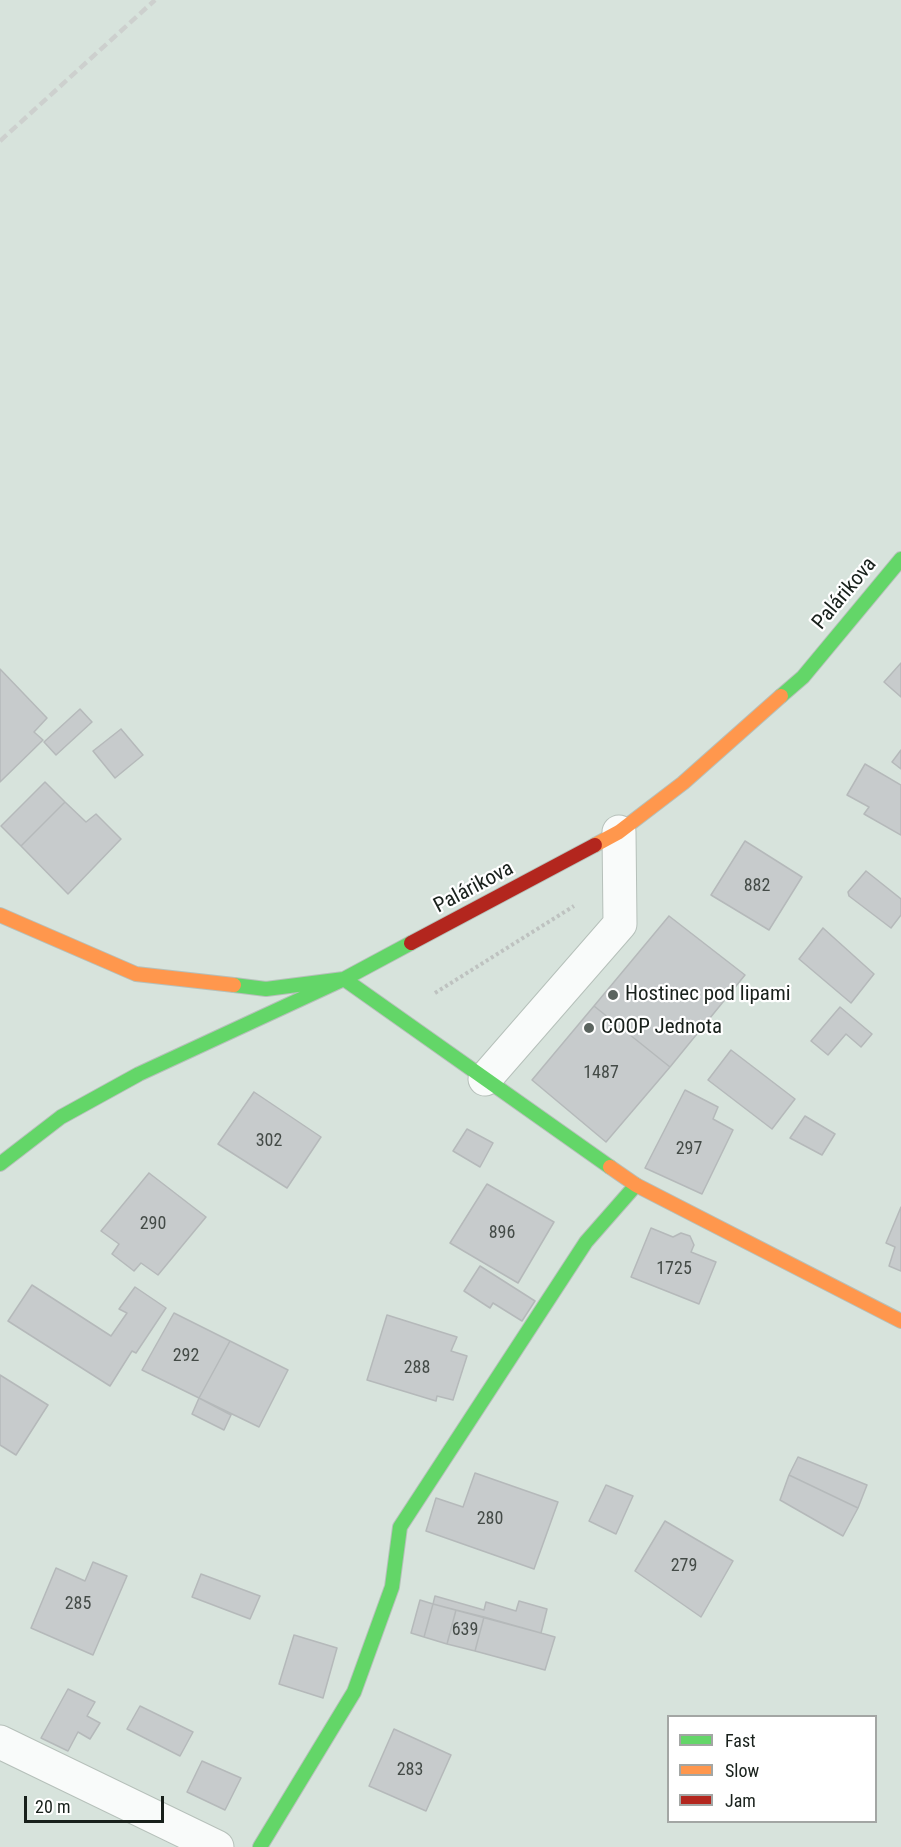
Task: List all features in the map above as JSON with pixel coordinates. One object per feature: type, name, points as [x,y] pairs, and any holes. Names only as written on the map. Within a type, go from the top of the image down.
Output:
[{"type":"street","name":"Palárikova","points":[[0,1164],[61,1117],[139,1074],[344,979],[619,832],[683,783],[803,677],[901,559]]},
{"type":"street","points":[[485,1078],[620,924],[619,832]]},
{"type":"street","points":[[0,915],[136,974],[266,989],[344,979],[636,1185],[901,1321]]},
{"type":"street","points":[[260,1847],[354,1692],[393,1587],[400,1527],[586,1242],[636,1185]]},
{"type":"street","points":[[0,1742],[217,1847]]},
{"type":"building","points":[[901,663],[901,697],[884,682]]},
{"type":"building","points":[[0,669],[47,718],[34,732],[43,740],[0,782]]},
{"type":"building","points":[[80,709],[92,722],[56,755],[44,742]]},
{"type":"building","points":[[121,729],[143,755],[115,778],[93,751]]},
{"type":"building","points":[[901,750],[901,769],[892,762]]},
{"type":"building","points":[[865,764],[901,785],[901,835],[864,814],[869,807],[847,795]]},
{"type":"building","points":[[45,782],[65,802],[21,846],[1,826]]},
{"type":"building","points":[[65,802],[86,822],[96,814],[121,839],[68,894],[21,846]]},
{"type":"building","points":[[745,841],[802,877],[769,930],[711,895]]},
{"type":"building","points":[[866,871],[901,899],[901,915],[891,928],[849,896],[848,892]]},
{"type":"building","points":[[669,916],[745,975],[670,1067],[594,1006]]},
{"type":"building","points":[[823,928],[874,974],[851,1003],[799,959]]},
{"type":"building","points":[[594,1006],[670,1067],[606,1142],[532,1080]]},
{"type":"building","points":[[840,1007],[872,1034],[861,1047],[846,1034],[828,1055],[811,1041]]},
{"type":"building","points":[[731,1050],[795,1099],[772,1129],[708,1080]]},
{"type":"building","points":[[685,1090],[718,1107],[713,1119],[733,1130],[702,1194],[645,1168]]},
{"type":"building","points":[[254,1092],[321,1137],[287,1188],[218,1144]]},
{"type":"building","points":[[805,1116],[835,1134],[822,1155],[790,1138]]},
{"type":"building","points":[[467,1129],[493,1143],[480,1167],[453,1151]]},
{"type":"building","points":[[149,1173],[206,1217],[158,1275],[141,1263],[134,1271],[112,1254],[119,1244],[101,1231]]},
{"type":"building","points":[[487,1184],[554,1222],[518,1283],[450,1243]]},
{"type":"building","points":[[901,1207],[901,1271],[889,1266],[895,1247],[886,1243]]},
{"type":"building","points":[[651,1228],[673,1237],[681,1233],[690,1236],[694,1245],[691,1252],[716,1262],[699,1304],[631,1277]]},
{"type":"building","points":[[480,1266],[535,1301],[522,1321],[493,1303],[490,1308],[464,1291]]},
{"type":"building","points":[[32,1285],[111,1336],[127,1313],[119,1309],[135,1287],[166,1308],[136,1353],[132,1351],[110,1386],[8,1321]]},
{"type":"building","points":[[174,1313],[230,1341],[199,1398],[142,1370]]},
{"type":"building","points":[[387,1315],[457,1337],[451,1351],[467,1356],[453,1400],[437,1396],[436,1401],[367,1380]]},
{"type":"building","points":[[230,1341],[288,1370],[259,1427],[199,1398]]},
{"type":"building","points":[[0,1375],[48,1405],[16,1455],[0,1445]]},
{"type":"building","points":[[199,1398],[231,1415],[224,1430],[192,1414]]},
{"type":"building","points":[[798,1457],[867,1485],[858,1508],[789,1475]]},
{"type":"building","points":[[475,1473],[558,1502],[534,1569],[426,1531],[436,1498],[463,1507]]},
{"type":"building","points":[[789,1475],[858,1508],[843,1536],[780,1500]]},
{"type":"building","points":[[606,1485],[633,1496],[616,1534],[589,1521]]},
{"type":"building","points":[[665,1521],[733,1561],[701,1617],[635,1571]]},
{"type":"building","points":[[93,1562],[127,1576],[93,1655],[31,1628],[56,1568],[85,1581]]},
{"type":"building","points":[[201,1574],[260,1596],[250,1619],[192,1597]]},
{"type":"building","points":[[435,1596],[484,1610],[486,1602],[516,1611],[519,1601],[547,1609],[541,1633],[433,1604]]},
{"type":"building","points":[[420,1600],[433,1604],[424,1637],[411,1633]]},
{"type":"building","points":[[433,1604],[456,1610],[447,1644],[424,1637]]},
{"type":"building","points":[[456,1610],[484,1617],[475,1651],[447,1644]]},
{"type":"building","points":[[484,1617],[555,1637],[545,1670],[475,1651]]},
{"type":"building","points":[[294,1635],[337,1648],[323,1698],[279,1684]]},
{"type":"building","points":[[68,1689],[95,1702],[87,1716],[100,1723],[90,1739],[78,1732],[68,1751],[41,1738]]},
{"type":"building","points":[[140,1706],[193,1732],[180,1756],[127,1729]]},
{"type":"building","points":[[394,1729],[451,1755],[426,1811],[369,1786]]},
{"type":"building","points":[[202,1761],[241,1778],[225,1810],[187,1792]]},
{"type":"railway","points":[[0,141],[155,0]]},
{"type":"traffic: fast","points":[[781,696],[803,677],[901,559]]},
{"type":"traffic: fast","points":[[0,1164],[61,1117],[139,1074],[344,979],[411,943]]},
{"type":"traffic: fast","points":[[234,985],[266,989],[344,979],[610,1167]]},
{"type":"traffic: fast","points":[[260,1847],[354,1692],[392,1587],[400,1527],[586,1242],[636,1185]]},
{"type":"traffic: slow","points":[[595,845],[619,832],[683,783],[781,696]]},
{"type":"traffic: slow","points":[[0,915],[136,974],[234,985]]},
{"type":"traffic: slow","points":[[610,1167],[636,1185],[901,1321]]},
{"type":"traffic: jam","points":[[411,943],[595,845]]},
{"type":"place","name":"Hostinec pod lipami","points":[[613,995]]},
{"type":"place","name":"COOP Jednota","points":[[589,1028]]}]
